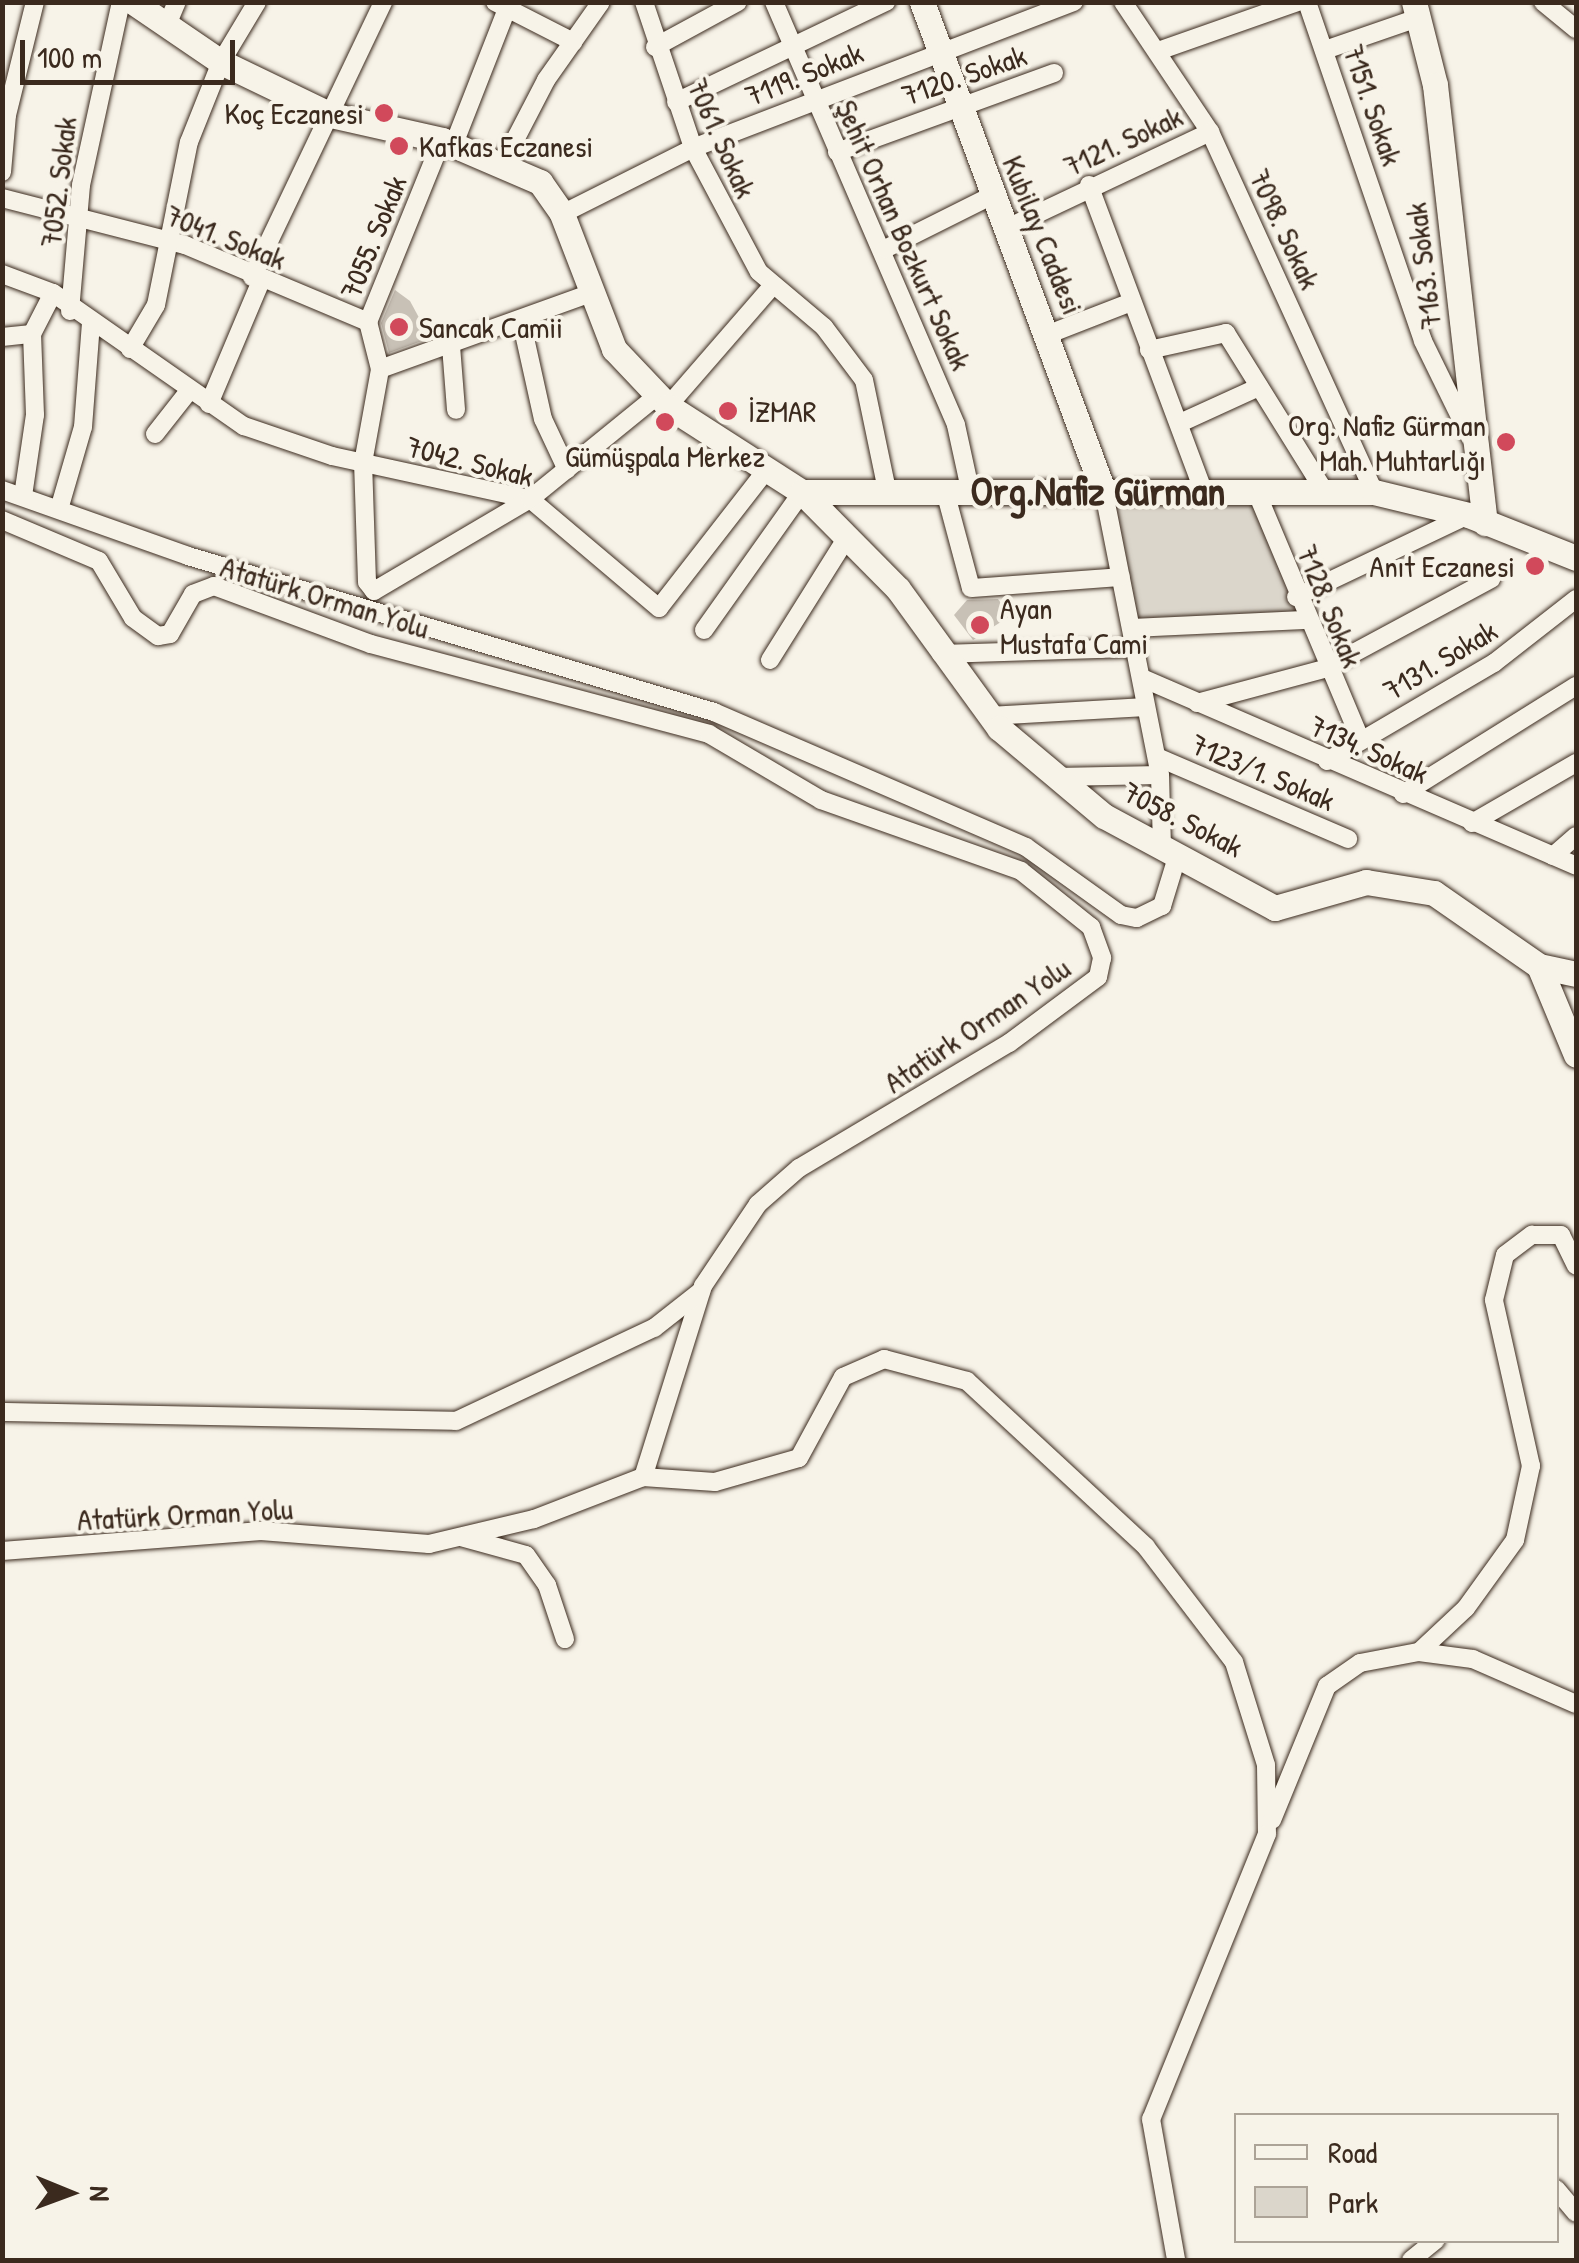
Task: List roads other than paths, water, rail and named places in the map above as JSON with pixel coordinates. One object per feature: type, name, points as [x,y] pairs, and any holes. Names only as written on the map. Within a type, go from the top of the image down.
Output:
[{"type":"main road","name":"7058. Sokak","points":[[133,2],[172,14],[221,62],[331,115],[448,142],[540,182],[562,214],[614,349],[663,401],[802,492],[898,589],[940,654],[989,716],[1054,777],[1104,816],[1275,908],[1366,882],[1434,894],[1538,966],[1576,977]]},
{"type":"main road","name":"Kubilay Caddesi","points":[[922,2],[991,196],[1049,334],[1104,492]]},
{"type":"main road","name":"7163. Sokak","points":[[1416,10],[1434,85],[1475,448],[1476,519]]},
{"type":"main road","points":[[802,492],[1374,492],[1476,519],[1576,558]]},
{"type":"main road","points":[[1538,966],[1550,1007],[1575,1037]]},
{"type":"main road","points":[[1550,1007],[1560,984],[1576,977]]},
{"type":"street","points":[[2,172],[7,115],[35,2]]},
{"type":"street","name":"7052. Sokak","points":[[70,311],[97,90],[121,2]]},
{"type":"street","points":[[130,349],[156,305],[166,239],[189,142],[221,62],[258,2]]},
{"type":"street","points":[[209,404],[256,279],[382,2]]},
{"type":"street","points":[[502,165],[602,2]]},
{"type":"street","name":"7061. Sokak","points":[[644,2],[655,46],[693,148],[773,284],[851,357],[875,405],[888,495]]},
{"type":"street","points":[[655,46],[738,2]]},
{"type":"street","name":"Şehit Orhan Bozkurt Sokak","points":[[774,2],[813,99],[885,249],[956,425],[959,494],[971,588],[1121,577]]},
{"type":"street","points":[[676,102],[791,43],[886,2]]},
{"type":"street","name":"7119. Sokak","points":[[562,214],[693,148],[1074,2]]},
{"type":"street","name":"7098. Sokak","points":[[1122,2],[1161,50],[1210,132],[1374,492]]},
{"type":"street","points":[[1161,50],[1297,2]]},
{"type":"street","name":"7151. Sokak","points":[[1307,2],[1423,341],[1475,448]]},
{"type":"street","points":[[1543,2],[1576,29]]},
{"type":"street","points":[[501,6],[574,42]]},
{"type":"street","name":"7055. Sokak","points":[[373,600],[367,582],[363,463],[380,369],[368,322],[448,142],[501,6]]},
{"type":"street","points":[[1325,50],[1416,10]]},
{"type":"street","name":"7120. Sokak","points":[[837,152],[1054,73]]},
{"type":"street","name":"7121. Sokak","points":[[1006,228],[1089,185],[1210,132]]},
{"type":"street","points":[[1089,185],[1129,303],[1204,492]]},
{"type":"street","points":[[885,249],[991,196]]},
{"type":"street","name":"7041. Sokak","points":[[2,198],[166,239],[368,322]]},
{"type":"street","name":"7042. Sokak","points":[[2,274],[53,294],[70,311],[244,426],[363,463],[530,499],[659,608],[768,468]]},
{"type":"street","points":[[373,600],[530,499],[663,401],[773,284]]},
{"type":"street","points":[[380,369],[594,292]]},
{"type":"street","points":[[23,496],[35,415],[32,334],[53,294]]},
{"type":"street","points":[[1049,334],[1129,303]]},
{"type":"street","points":[[520,320],[544,419],[567,470]]},
{"type":"street","points":[[60,506],[83,427],[91,322]]},
{"type":"street","points":[[1149,350],[1226,333],[1325,492]]},
{"type":"street","points":[[2,337],[32,334]]},
{"type":"street","points":[[451,346],[456,410]]},
{"type":"street","points":[[1180,424],[1259,387]]},
{"type":"street","points":[[155,434],[188,392]]},
{"type":"street","points":[[2,490],[60,506],[188,556],[373,600],[786,741],[1026,847],[1122,916],[1137,918],[1162,906],[1170,849],[1142,678],[1104,492]]},
{"type":"street","name":"7128. Sokak","points":[[1256,491],[1324,669],[1360,739]]},
{"type":"street","points":[[704,630],[802,492]]},
{"type":"street","points":[[1296,597],[1476,519]]},
{"type":"street","name":"Atatürk Orman Yolu","points":[[2,520],[99,561],[133,618],[158,636],[170,634],[193,594],[214,586],[371,644],[709,734],[821,800],[1021,871],[1091,928],[1102,958],[1098,977],[963,1074],[799,1168],[758,1204],[701,1291],[643,1477],[430,1544],[261,1530],[2,1550]]},
{"type":"street","points":[[770,660],[846,539]]},
{"type":"street","points":[[1197,703],[1324,669],[1491,580]]},
{"type":"street","name":"7131. Sokak","points":[[1327,760],[1494,663],[1576,599]]},
{"type":"street","points":[[1132,628],[1304,620]]},
{"type":"street","points":[[940,654],[1136,648]]},
{"type":"street","name":"7134. Sokak","points":[[1142,678],[1576,866]]},
{"type":"street","points":[[1403,794],[1576,686]]},
{"type":"street","points":[[989,716],[1146,706]]},
{"type":"street","points":[[1472,822],[1576,764]]},
{"type":"street","points":[[1054,777],[1158,766]]},
{"type":"street","name":"7123/1. Sokak","points":[[1158,766],[1348,839]]},
{"type":"street","points":[[1553,856],[1576,836]]},
{"type":"street","points":[[1419,1652],[1466,1608],[1515,1540],[1532,1466],[1494,1300],[1504,1254],[1532,1234],[1561,1235],[1576,1266]]},
{"type":"street","points":[[2,1412],[456,1421],[654,1328],[701,1291]]},
{"type":"street","points":[[643,1477],[715,1482],[799,1458],[843,1377],[884,1358],[967,1381],[1146,1547],[1234,1662],[1266,1765],[1267,1834]]},
{"type":"street","points":[[461,1537],[526,1554],[547,1585],[565,1639]]},
{"type":"street","points":[[1176,2260],[1151,2120],[1267,1834],[1303,1730],[1327,1686],[1360,1663],[1419,1652],[1473,1659],[1576,1704]]},
{"type":"street","points":[[1559,2193],[1576,2213]]},
{"type":"street","points":[[1411,2260],[1432,2243]]},
{"type":"place","name":"Koç Eczanesi","points":[[384,113]]},
{"type":"place","name":"Kafkas Eczanesi","points":[[399,146]]},
{"type":"place","name":"Sancak Camii","points":[[399,327]]},
{"type":"place","name":"İZMAR","points":[[728,411]]},
{"type":"place","name":"Gümüşpala Merkez","points":[[665,422]]},
{"type":"place","name":"Org. Nafiz Gürman Mah. Muhtarlığı","points":[[1506,442]]},
{"type":"place","name":"Anıt Eczanesi","points":[[1535,566]]},
{"type":"place","name":"Ayan Mustafa Cami","points":[[980,625]]},
{"type":"district","name":"Org.Nafiz Gürman","points":[[1098,490]]}]
